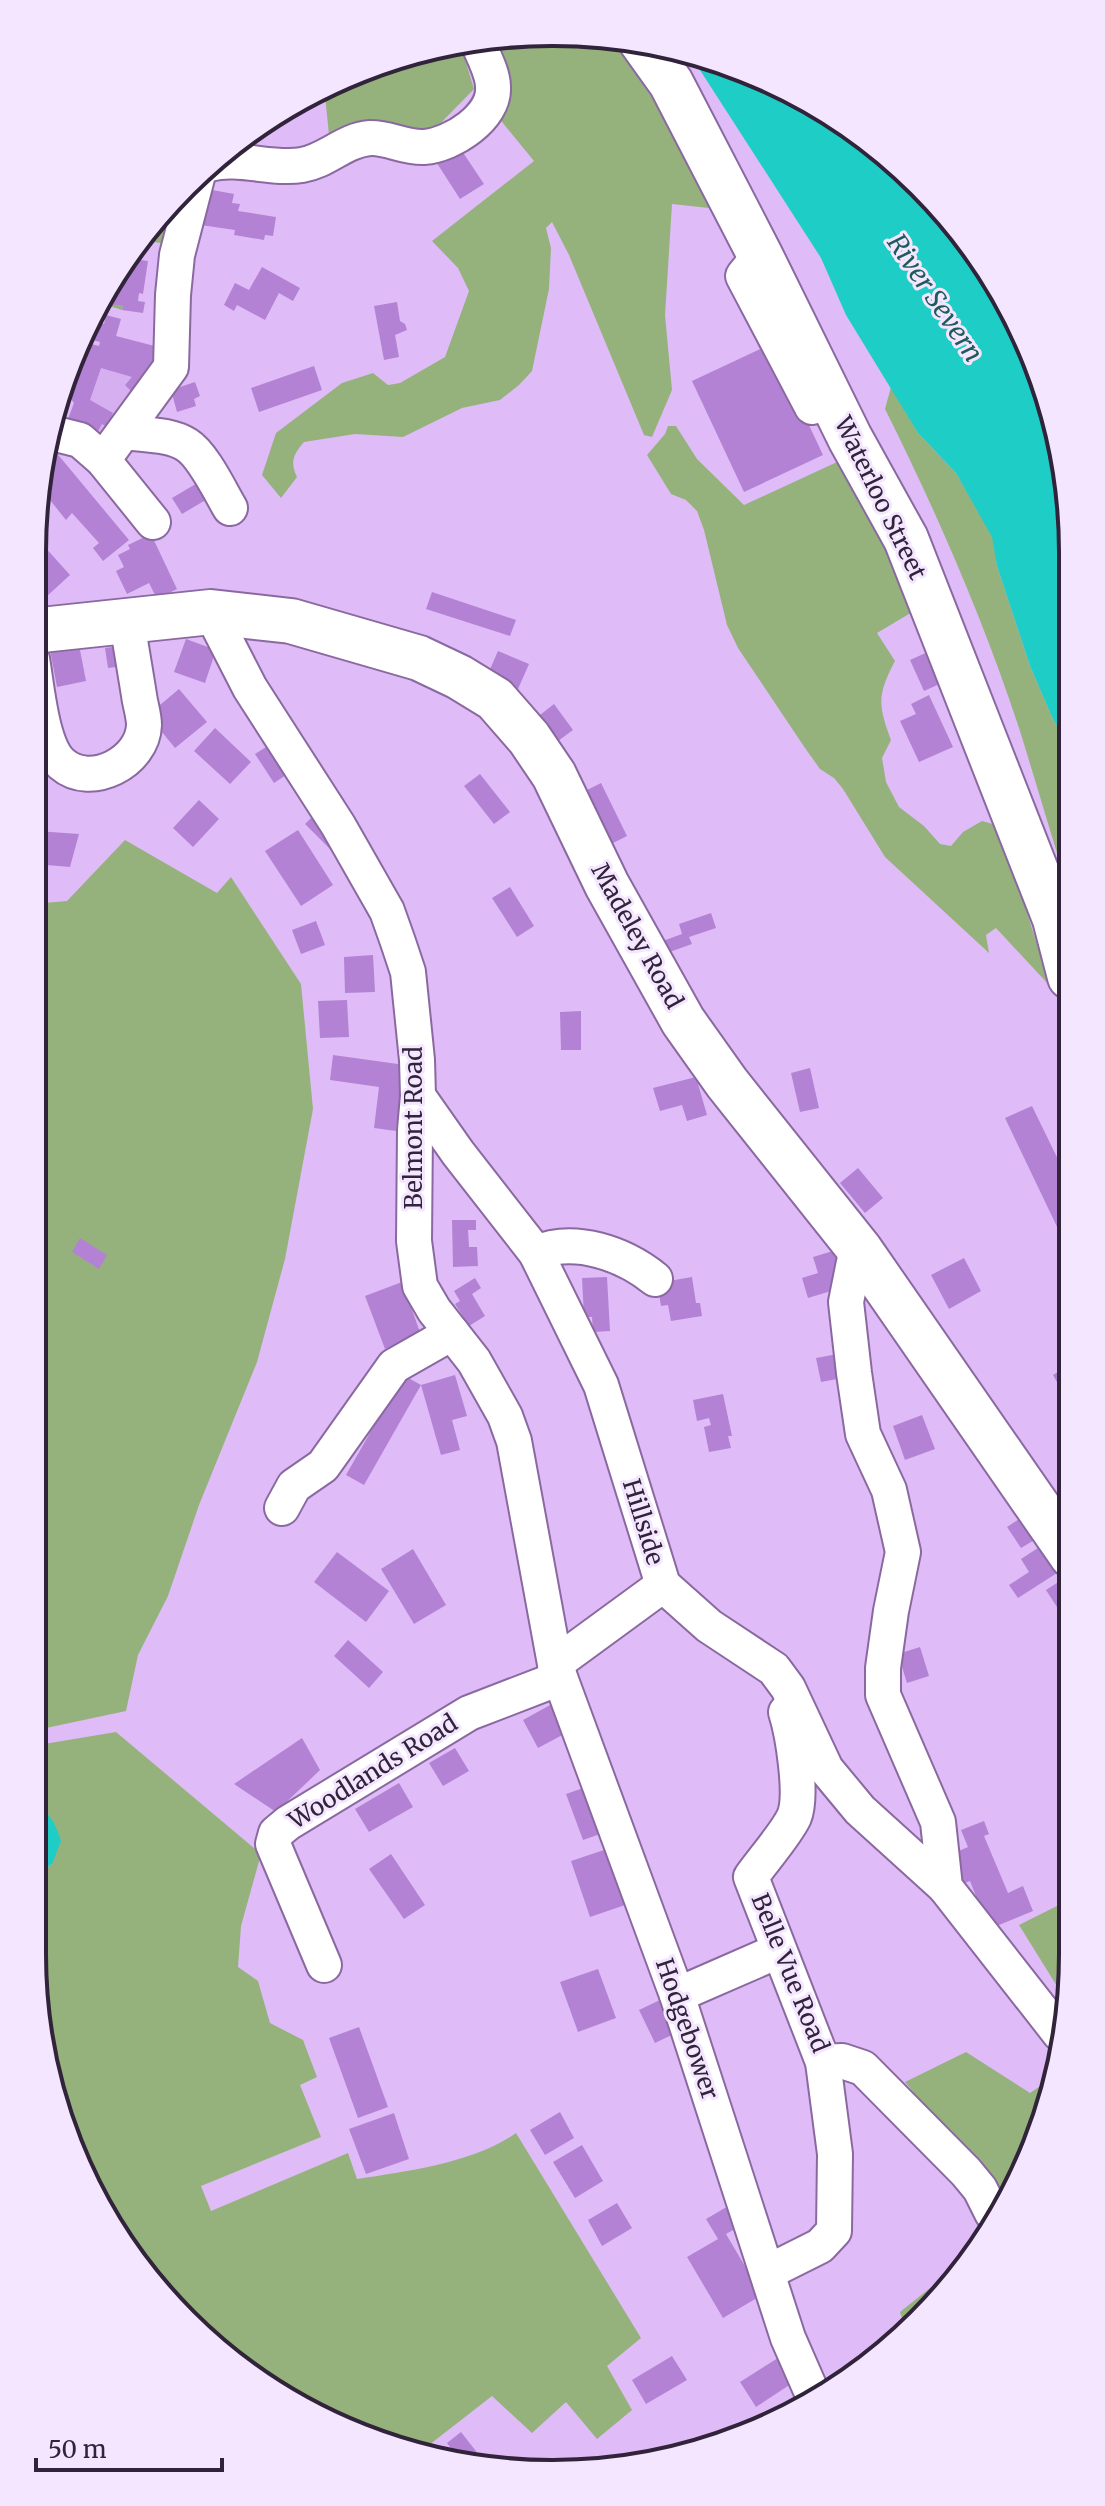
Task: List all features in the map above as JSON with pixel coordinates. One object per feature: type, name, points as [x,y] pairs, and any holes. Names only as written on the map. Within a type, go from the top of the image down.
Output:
[{"type":"main road","name":"Waterloo Street","points":[[652,56],[671,83],[850,438],[906,539],[1059,934]]},
{"type":"main road","name":"Madeley Road","points":[[46,630],[211,612],[291,621],[419,658],[495,699],[529,738],[554,775],[607,885],[683,1021],[727,1083],[860,1250],[1059,1537]]},
{"type":"street","points":[[228,164],[299,166],[318,161],[351,141],[373,137],[402,145],[426,147],[444,142],[472,126],[489,106],[494,86],[481,51]]},
{"type":"street","points":[[103,460],[171,367],[177,255],[192,196]]},
{"type":"street","points":[[125,432],[163,436],[188,445],[201,460],[230,508]]},
{"type":"street","points":[[60,435],[80,440],[103,460],[153,522]]},
{"type":"street","name":"Belmont Road","points":[[211,612],[250,688],[338,825],[387,911],[408,972],[418,1096],[414,1241],[417,1273],[422,1293],[474,1361],[505,1416],[514,1441],[557,1671]]},
{"type":"street","points":[[46,735],[61,764],[85,774],[104,773],[123,763],[136,748],[144,727],[127,622]]},
{"type":"street","name":"Hillside","points":[[418,1096],[536,1253],[601,1385],[663,1585],[709,1626],[774,1669],[788,1688],[826,1769],[860,1810],[945,1887],[1054,2026]]},
{"type":"street","points":[[536,1253],[551,1247],[588,1247],[636,1264],[655,1279]]},
{"type":"street","points":[[860,1250],[854,1262],[846,1302],[863,1434],[889,1490],[903,1552],[883,1668],[883,1695],[938,1822],[945,1887]]},
{"type":"street","points":[[282,1508],[294,1486],[323,1466],[394,1366],[452,1333]]},
{"type":"street","name":"Woodlands Road","points":[[324,1965],[273,1844],[276,1833],[469,1713],[557,1671],[663,1585]]},
{"type":"street","name":"Belle Vue Road","points":[[774,1669],[774,1681],[793,1733],[795,1816],[751,1877],[778,1951],[823,2062],[852,2063],[875,2079],[966,2172],[980,2189],[990,2209]]},
{"type":"street","name":"Hodgebower","points":[[557,1671],[677,1995],[768,2272],[802,2394]]},
{"type":"street","points":[[677,1995],[778,1951]]},
{"type":"street","points":[[768,2272],[820,2246],[834,2231],[835,2154],[823,2062]]},
{"type":"shaded area","points":[[552,46],[620,50],[724,204],[709,208],[672,204],[665,315],[672,390],[652,437],[644,435],[569,255],[552,222],[546,228],[551,248],[549,289],[532,371],[519,385],[500,400],[462,408],[403,437],[355,434],[304,442],[294,459],[297,477],[281,498],[262,475],[276,433],[342,383],[373,373],[388,385],[400,383],[445,357],[469,291],[458,268],[432,241],[534,161],[498,117],[485,50]]},
{"type":"shaded area","points":[[463,54],[474,89],[430,134],[330,145],[325,99],[390,73]]},
{"type":"shaded area","points":[[173,218],[168,244],[153,242]]},
{"type":"shaded area","points":[[91,344],[149,360],[125,385],[136,396],[114,413],[99,438],[67,422],[74,403],[70,398]]},
{"type":"shaded area","points":[[891,387],[918,433],[956,473],[993,537],[997,566],[1030,666],[1059,729],[1059,859],[991,649],[941,528],[885,409]]},
{"type":"shaded area","points":[[668,426],[676,426],[697,459],[744,505],[850,456],[919,608],[877,633],[895,661],[881,700],[891,740],[882,758],[886,782],[899,807],[924,826],[940,844],[951,846],[963,832],[982,821],[1000,826],[1050,986],[996,928],[986,935],[989,953],[885,857],[843,789],[820,769],[805,748],[738,648],[727,625],[697,511],[686,500],[671,494],[647,455]]},
{"type":"shaded area","points":[[125,840],[217,893],[231,877],[301,984],[313,1109],[285,1259],[257,1362],[199,1505],[168,1596],[138,1655],[126,1711],[46,1728],[46,903],[67,901]]},
{"type":"shaded area","points":[[116,1732],[261,1854],[241,1926],[238,1967],[258,1981],[270,2023],[303,2040],[317,2077],[300,2085],[321,2137],[201,2186],[211,2211],[348,2153],[357,2179],[460,2159],[516,2133],[641,2338],[607,2366],[632,2410],[597,2439],[566,2402],[532,2433],[492,2396],[429,2445],[421,2443],[328,2408],[271,2375],[194,2312],[172,2287],[131,2235],[98,2178],[63,2085],[47,1987],[46,1868],[52,1864],[46,1823],[46,1744]]},
{"type":"shaded area","points":[[1059,1905],[1058,1988],[1019,1925]]},
{"type":"shaded area","points":[[966,2052],[1030,2093],[1042,2085],[1020,2147],[998,2194],[905,2082]]},
{"type":"shaded area","points":[[936,2283],[902,2320],[900,2312]]},
{"type":"water","name":"River Severn","points":[[698,68],[777,98],[806,114],[834,131],[886,172],[911,194],[954,244],[974,271],[1007,328],[1042,421],[1055,486],[1059,552],[1059,729],[1030,666],[997,566],[992,537],[956,473],[918,433],[846,315],[821,258]]},
{"type":"water","points":[[46,1812],[61,1841],[52,1864],[46,1868]]},
{"type":"building","points":[[456,142],[484,184],[460,199],[433,157]]},
{"type":"building","points":[[207,189],[234,194],[232,203],[240,204],[238,211],[276,217],[273,236],[265,235],[264,240],[234,235],[235,230],[194,224]]},
{"type":"building","points":[[139,260],[148,261],[143,294],[139,293],[138,301],[145,302],[143,313],[122,310],[123,306],[111,304]]},
{"type":"building","points":[[262,267],[300,288],[293,301],[279,293],[265,320],[237,305],[234,311],[224,305],[235,283],[249,290]]},
{"type":"building","points":[[397,302],[400,321],[407,330],[395,335],[399,357],[384,360],[374,306]]},
{"type":"building","points":[[106,315],[121,319],[116,336],[166,349],[136,396],[125,385],[132,377],[101,368],[90,400],[113,413],[107,427],[102,424],[95,437],[67,422],[74,403],[70,398],[73,390],[91,344],[99,346],[100,342],[93,340],[101,323],[104,324]]},
{"type":"building","points":[[771,344],[823,455],[744,492],[692,381]]},
{"type":"building","points":[[314,366],[322,390],[259,412],[251,388]]},
{"type":"building","points":[[195,382],[200,396],[194,399],[196,406],[177,412],[171,390]]},
{"type":"building","points":[[56,453],[129,540],[103,561],[93,548],[99,543],[72,513],[66,520],[49,499]]},
{"type":"building","points":[[199,482],[209,498],[182,514],[172,498]]},
{"type":"building","points":[[151,534],[177,589],[157,599],[149,583],[127,594],[116,571],[124,567],[118,555],[130,549],[128,545]]},
{"type":"building","points":[[46,548],[70,575],[46,597]]},
{"type":"building","points":[[432,592],[516,620],[510,636],[426,609]]},
{"type":"building","points":[[186,639],[216,650],[205,683],[174,672]]},
{"type":"building","points":[[79,645],[86,681],[57,687],[50,650]]},
{"type":"building","points":[[113,647],[116,667],[108,668],[105,648]]},
{"type":"building","points":[[498,651],[529,664],[518,689],[487,676]]},
{"type":"building","points":[[930,651],[944,682],[924,691],[910,660]]},
{"type":"building","points":[[179,689],[207,722],[175,748],[148,715]]},
{"type":"building","points":[[929,695],[953,747],[919,762],[900,721],[916,714],[911,704]]},
{"type":"building","points":[[554,704],[573,730],[558,741],[540,715]]},
{"type":"building","points":[[215,728],[251,762],[230,784],[194,751]]},
{"type":"building","points":[[274,742],[292,771],[274,783],[255,754]]},
{"type":"building","points":[[480,774],[510,812],[494,824],[464,786]]},
{"type":"building","points":[[601,783],[627,836],[609,845],[583,792]]},
{"type":"building","points":[[199,800],[219,819],[193,847],[173,828]]},
{"type":"building","points":[[315,814],[335,854],[305,824]]},
{"type":"building","points":[[298,830],[333,885],[301,906],[265,851]]},
{"type":"building","points":[[46,832],[79,834],[70,867],[46,865]]},
{"type":"building","points":[[510,887],[534,926],[517,937],[492,898]]},
{"type":"building","points":[[711,913],[716,928],[689,937],[692,944],[664,954],[660,942],[682,934],[679,924]]},
{"type":"building","points":[[316,921],[325,945],[301,954],[292,930]]},
{"type":"building","points":[[373,955],[375,992],[345,993],[344,957]]},
{"type":"building","points":[[347,1000],[349,1037],[320,1038],[318,1001]]},
{"type":"building","points":[[581,1011],[581,1050],[561,1050],[560,1012]]},
{"type":"building","points":[[333,1055],[405,1065],[396,1131],[374,1128],[379,1087],[330,1080]]},
{"type":"building","points":[[810,1068],[819,1108],[800,1112],[791,1073]]},
{"type":"building","points":[[696,1077],[707,1115],[687,1121],[682,1105],[660,1111],[653,1088]]},
{"type":"building","points":[[1032,1106],[1059,1161],[1059,1231],[1005,1118]]},
{"type":"building","points":[[858,1168],[883,1198],[865,1213],[840,1183]]},
{"type":"building","points":[[452,1220],[476,1220],[476,1230],[468,1230],[469,1247],[477,1247],[478,1266],[453,1267]]},
{"type":"building","points":[[80,1238],[107,1255],[99,1269],[72,1252]]},
{"type":"building","points":[[833,1251],[844,1287],[808,1298],[802,1278],[818,1273],[813,1257]]},
{"type":"building","points":[[964,1258],[981,1291],[949,1309],[931,1275]]},
{"type":"building","points":[[607,1277],[610,1331],[593,1332],[592,1317],[584,1317],[582,1278]]},
{"type":"building","points":[[692,1277],[696,1303],[700,1303],[702,1316],[671,1321],[668,1305],[661,1306],[658,1288],[663,1282]]},
{"type":"building","points":[[475,1278],[481,1288],[472,1294],[485,1316],[469,1326],[455,1304],[460,1301],[454,1291]]},
{"type":"building","points":[[402,1282],[421,1335],[385,1349],[365,1296]]},
{"type":"building","points":[[843,1353],[848,1377],[821,1382],[816,1358]]},
{"type":"building","points":[[1059,1371],[1059,1386],[1053,1375]]},
{"type":"building","points":[[403,1375],[421,1385],[364,1485],[346,1475]]},
{"type":"building","points":[[455,1375],[467,1416],[452,1420],[460,1450],[441,1455],[421,1385]]},
{"type":"building","points":[[723,1394],[732,1436],[728,1436],[731,1448],[709,1452],[704,1427],[711,1425],[709,1418],[697,1421],[693,1400]]},
{"type":"building","points":[[922,1415],[935,1449],[905,1460],[893,1426]]},
{"type":"building","points":[[1022,1517],[1036,1539],[1021,1548],[1007,1527]]},
{"type":"building","points":[[1041,1546],[1057,1573],[1018,1598],[1009,1585],[1029,1572],[1021,1559]]},
{"type":"building","points":[[413,1549],[446,1605],[414,1624],[381,1569]]},
{"type":"building","points":[[337,1552],[389,1591],[366,1622],[314,1582]]},
{"type":"building","points":[[1059,1582],[1059,1610],[1046,1590]]},
{"type":"building","points":[[348,1640],[383,1672],[369,1688],[334,1656]]},
{"type":"building","points":[[920,1647],[929,1676],[907,1683],[898,1654]]},
{"type":"building","points":[[552,1704],[568,1732],[538,1748],[523,1720]]},
{"type":"building","points":[[302,1738],[320,1770],[276,1812],[234,1784]]},
{"type":"building","points":[[455,1748],[469,1771],[443,1786],[429,1763]]},
{"type":"building","points":[[399,1783],[413,1807],[369,1832],[355,1809]]},
{"type":"building","points":[[589,1786],[606,1832],[583,1840],[566,1794]]},
{"type":"building","points":[[984,1821],[989,1834],[984,1836],[1008,1893],[1023,1886],[1033,1911],[989,1929],[970,1881],[957,1886],[954,1853],[968,1847],[961,1830]]},
{"type":"building","points":[[613,1847],[631,1903],[590,1917],[571,1861]]},
{"type":"building","points":[[391,1854],[425,1905],[404,1919],[369,1869]]},
{"type":"building","points":[[598,1969],[616,2018],[578,2032],[560,1982]]},
{"type":"building","points":[[662,1999],[678,2032],[655,2043],[639,2010]]},
{"type":"building","points":[[359,2027],[388,2107],[358,2118],[329,2038]]},
{"type":"building","points":[[560,2112],[574,2138],[545,2155],[530,2130]]},
{"type":"building","points":[[394,2113],[409,2159],[366,2174],[349,2129]]},
{"type":"building","points":[[582,2145],[603,2181],[575,2198],[553,2162]]},
{"type":"building","points":[[617,2203],[632,2228],[602,2246],[588,2220]]},
{"type":"building","points":[[730,2205],[742,2225],[726,2234],[762,2295],[723,2318],[687,2257],[718,2239],[706,2219]]},
{"type":"building","points":[[672,2356],[687,2380],[646,2404],[632,2380]]},
{"type":"building","points":[[778,2358],[794,2382],[756,2407],[740,2382]]},
{"type":"building","points":[[461,2432],[479,2455],[452,2450],[447,2443]]}]
